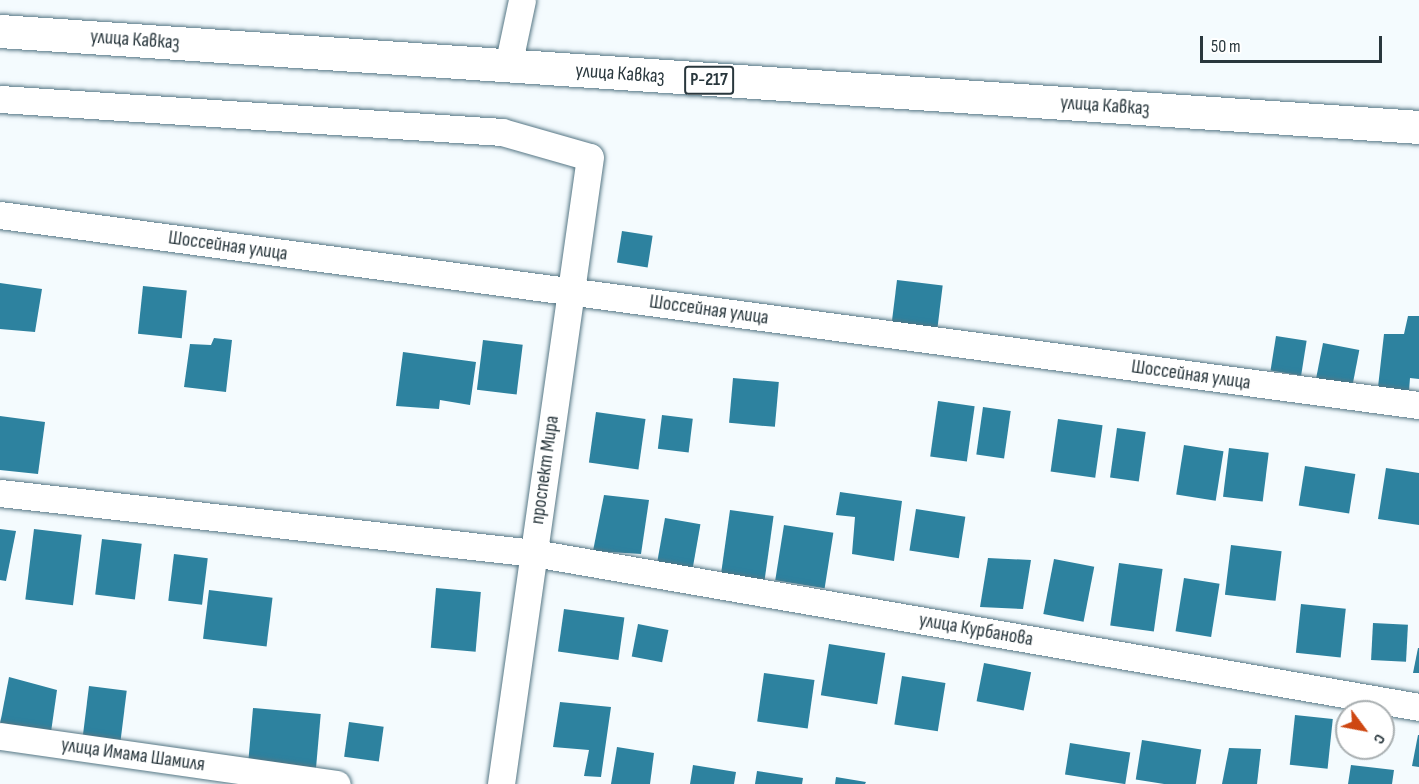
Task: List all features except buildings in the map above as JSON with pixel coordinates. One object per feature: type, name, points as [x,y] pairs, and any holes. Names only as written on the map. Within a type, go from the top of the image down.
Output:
[{"type":"highway","name":"улица Кавказ","points":[[0,31],[1419,126]]},
{"type":"street","points":[[508,66],[522,0]]},
{"type":"street","name":"проспект Мира","points":[[0,99],[502,132],[590,157],[501,784]]},
{"type":"street","name":"Шоссейная улица","points":[[0,215],[1419,405]]},
{"type":"street","name":"улица Курбанова","points":[[0,493],[534,553],[1419,707]]},
{"type":"street","name":"улица Имама Шамиля","points":[[0,736],[337,784]]}]
